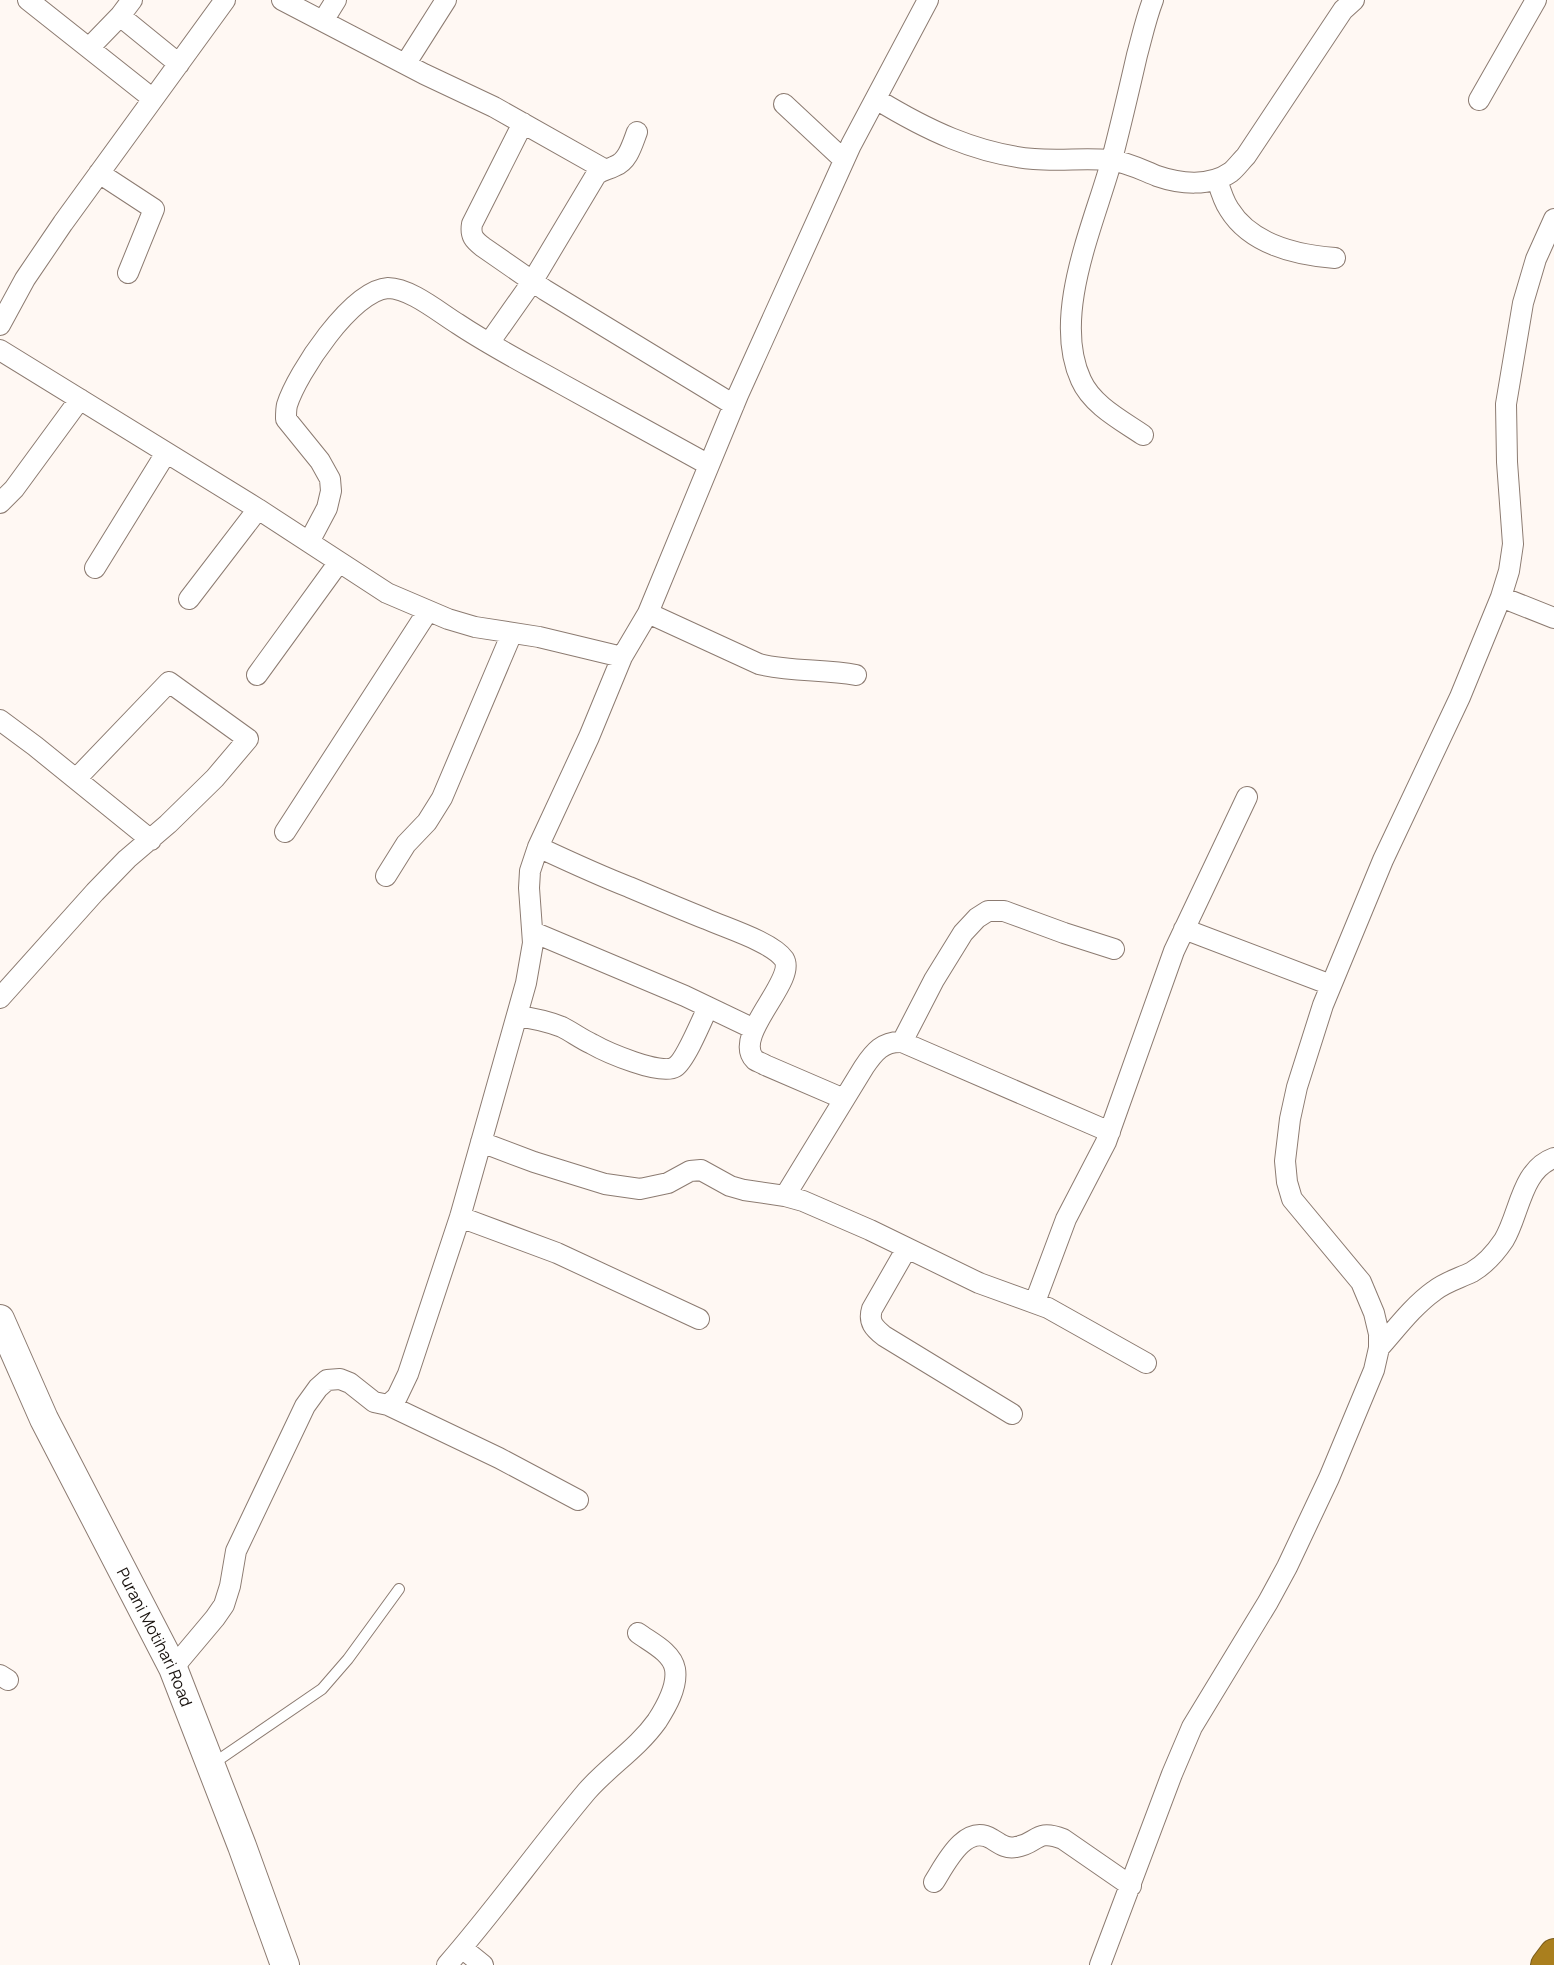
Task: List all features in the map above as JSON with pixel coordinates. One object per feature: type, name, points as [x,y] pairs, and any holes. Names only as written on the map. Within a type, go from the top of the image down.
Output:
[{"type":"highway","points":[[1545,1965],[1554,1953]]},
{"type":"main road","name":"Purani Motihari Road","points":[[0,1319],[44,1419],[173,1668],[285,1965]]},
{"type":"street","points":[[28,0],[153,99]]},
{"type":"street","points":[[89,48],[120,16],[132,0]]},
{"type":"street","points":[[0,325],[38,259],[225,0]]},
{"type":"street","points":[[282,0],[480,100],[604,169]]},
{"type":"street","points":[[323,21],[336,0]]},
{"type":"street","points":[[406,63],[446,0]]},
{"type":"street","points":[[388,1404],[397,1397],[408,1374],[460,1217],[517,1016],[526,982],[533,943],[529,888],[530,871],[538,847],[589,737],[622,657],[648,613],[734,405],[844,160],[928,0]]},
{"type":"street","points":[[1143,435],[1112,415],[1088,392],[1081,381],[1071,347],[1071,328],[1079,265],[1112,160],[1153,0]]},
{"type":"street","points":[[876,100],[941,134],[994,153],[1036,159],[1112,160],[1177,181],[1200,182],[1217,179],[1232,172],[1246,156],[1343,10],[1354,0]]},
{"type":"street","points":[[1479,100],[1536,0]]},
{"type":"street","points":[[120,16],[179,64]]},
{"type":"street","points":[[784,104],[844,160]]},
{"type":"street","points":[[523,123],[472,224],[471,232],[474,239],[532,282],[734,405]]},
{"type":"street","points":[[489,343],[532,282],[596,174],[604,169],[613,168],[626,159],[637,132]]},
{"type":"street","points":[[99,173],[154,209],[128,274]]},
{"type":"street","points":[[1217,179],[1229,209],[1239,222],[1264,241],[1283,250],[1317,257],[1335,258]]},
{"type":"street","points":[[1100,1965],[1172,1774],[1192,1727],[1268,1602],[1287,1566],[1329,1478],[1374,1370],[1379,1348],[1379,1334],[1374,1313],[1361,1282],[1292,1199],[1287,1182],[1285,1161],[1287,1138],[1296,1086],[1317,1022],[1383,860],[1460,697],[1502,597],[1509,571],[1513,544],[1506,434],[1506,404],[1510,373],[1523,303],[1536,259],[1554,219]]},
{"type":"street","points":[[309,542],[327,508],[331,491],[330,479],[320,461],[286,420],[286,407],[292,391],[314,354],[329,334],[357,304],[373,293],[388,288],[404,291],[416,297],[489,343],[709,465]]},
{"type":"street","points":[[0,350],[258,509],[387,593],[428,611],[475,627],[539,637],[622,657]]},
{"type":"street","points":[[0,503],[14,489],[80,399]]},
{"type":"street","points":[[95,568],[166,453]]},
{"type":"street","points":[[189,599],[258,509]]},
{"type":"street","points":[[257,675],[339,562]]},
{"type":"street","points":[[1502,597],[1554,618]]},
{"type":"street","points":[[285,832],[428,611]]},
{"type":"street","points":[[648,613],[759,664],[774,668],[831,670],[856,675]]},
{"type":"street","points":[[386,876],[406,844],[427,822],[442,798],[512,633]]},
{"type":"street","points":[[0,998],[94,892],[151,840],[214,778],[248,739],[169,682],[76,779]]},
{"type":"street","points":[[0,720],[151,840]]},
{"type":"street","points":[[1035,1302],[1076,1196],[1100,1156],[1110,1132],[1164,976],[1184,929],[1247,797]]},
{"type":"street","points":[[538,847],[626,886],[751,937],[779,954],[785,961],[786,969],[782,981],[754,1029],[750,1041],[750,1052],[755,1060],[844,1099]]},
{"type":"street","points":[[902,1042],[934,980],[950,954],[977,918],[988,911],[1004,911],[1114,949]]},
{"type":"street","points":[[1184,929],[1332,985]]},
{"type":"street","points":[[533,932],[708,1007],[754,1029]]},
{"type":"street","points":[[517,1016],[542,1020],[561,1027],[592,1044],[630,1060],[662,1070],[672,1069],[677,1066],[708,1007]]},
{"type":"street","points":[[785,1196],[873,1054],[891,1041],[902,1042],[1110,1132]]},
{"type":"street","points":[[481,1142],[605,1184],[640,1189],[654,1187],[668,1183],[690,1171],[702,1170],[730,1186],[802,1201],[853,1222],[979,1283],[1035,1302],[1146,1363]]},
{"type":"street","points":[[1379,1348],[1406,1317],[1435,1290],[1486,1262],[1503,1240],[1529,1179],[1537,1168],[1554,1158]]},
{"type":"street","points":[[460,1217],[557,1253],[699,1319]]},
{"type":"street","points":[[907,1248],[872,1309],[870,1316],[873,1327],[884,1336],[1012,1414]]},
{"type":"street","points":[[173,1668],[224,1605],[230,1586],[236,1551],[305,1406],[318,1388],[327,1380],[340,1379],[350,1383],[374,1402],[388,1404],[499,1458],[578,1500]]},
{"type":"street","points":[[447,1965],[590,1789],[642,1740],[665,1708],[675,1679],[675,1668],[666,1654],[638,1633]]},
{"type":"street","points":[[934,1882],[954,1852],[965,1840],[974,1834],[985,1834],[1008,1848],[1019,1847],[1043,1835],[1053,1835],[1131,1886]]},
{"type":"street","points":[[462,1948],[483,1965]]},
{"type":"lane","points":[[211,1765],[322,1689],[348,1659],[399,1589]]}]
